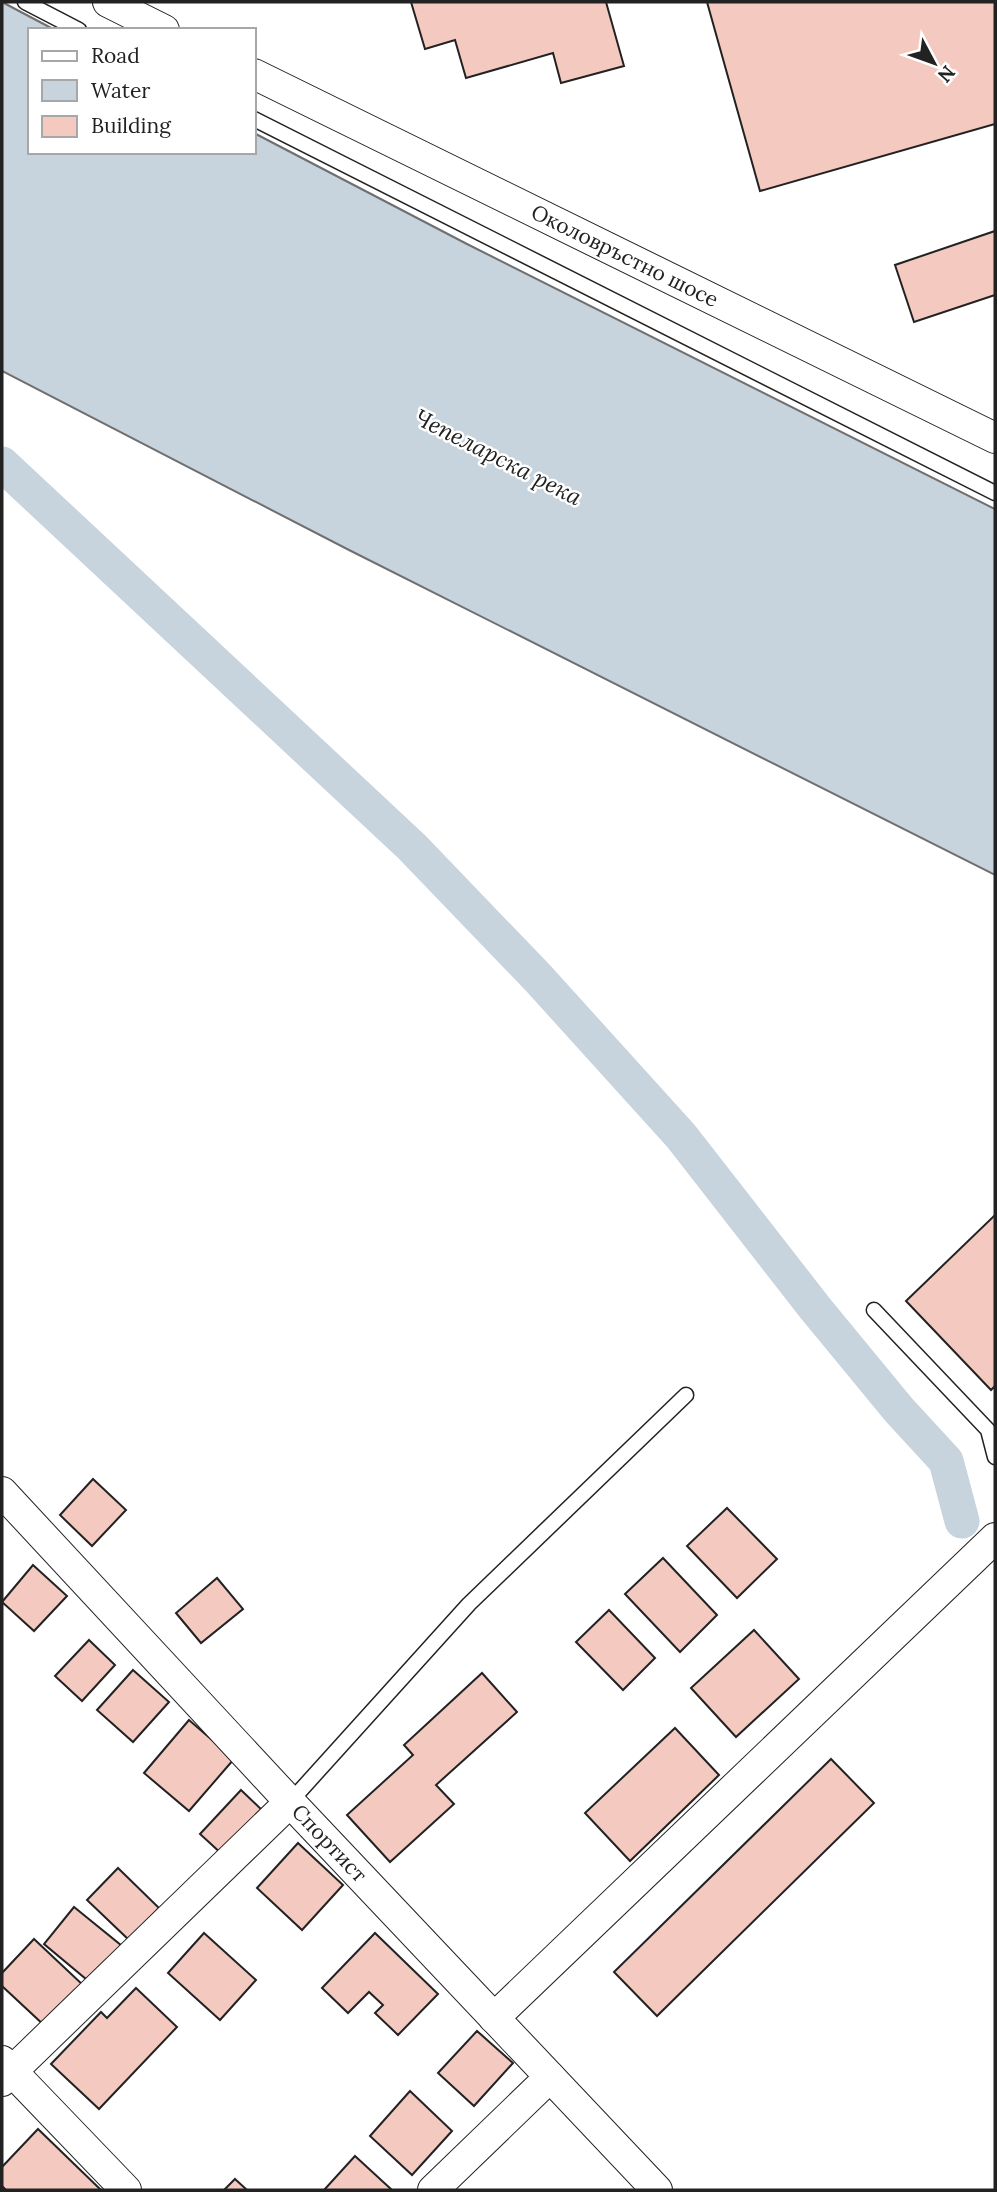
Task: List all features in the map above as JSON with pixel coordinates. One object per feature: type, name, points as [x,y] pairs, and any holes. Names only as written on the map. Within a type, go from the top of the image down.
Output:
[{"type":"street","points":[[108,2],[160,28]]},
{"type":"street","name":"Околовръстно шосе","points":[[256,75],[995,439]]},
{"type":"street","name":"Спортист","points":[[2,1492],[289,1802],[657,2190]]},
{"type":"street","points":[[494,2018],[995,1538]]},
{"type":"street","points":[[126,2190],[5,2071],[289,1802]]},
{"type":"street","points":[[433,2190],[550,2077]]},
{"type":"lane","points":[[25,2],[75,28]]},
{"type":"lane","points":[[256,120],[995,493]]},
{"type":"lane","points":[[874,1310],[988,1430],[995,1457]]},
{"type":"lane","points":[[289,1802],[469,1604],[686,1395]]},
{"type":"water","name":"Чепеларска река","points":[[2,2],[51,28],[28,28],[28,154],[256,154],[256,134],[467,244],[995,509],[995,875],[349,550],[2,371]]},
{"type":"building","points":[[411,2],[606,2],[624,66],[561,83],[553,53],[466,78],[455,40],[425,49]]},
{"type":"building","points":[[707,2],[995,2],[995,124],[760,191]]},
{"type":"building","points":[[995,231],[995,295],[914,322],[895,265]]},
{"type":"building","points":[[995,1215],[995,1386],[991,1390],[906,1301]]},
{"type":"building","points":[[93,1479],[126,1510],[92,1546],[60,1515]]},
{"type":"building","points":[[727,1508],[777,1559],[737,1598],[687,1546]]},
{"type":"building","points":[[663,1558],[717,1615],[680,1652],[625,1594]]},
{"type":"building","points":[[33,1565],[67,1596],[34,1631],[2,1602]]},
{"type":"building","points":[[217,1578],[243,1609],[201,1643],[176,1613]]},
{"type":"building","points":[[609,1610],[655,1658],[623,1690],[576,1642]]},
{"type":"building","points":[[754,1630],[799,1679],[736,1737],[691,1688]]},
{"type":"building","points":[[89,1640],[115,1665],[82,1701],[55,1676]]},
{"type":"building","points":[[133,1670],[169,1702],[133,1742],[97,1710]]},
{"type":"building","points":[[482,1673],[517,1712],[436,1785],[454,1804],[390,1862],[347,1815],[413,1755],[404,1745]]},
{"type":"building","points":[[189,1720],[234,1759],[189,1811],[144,1773]]},
{"type":"building","points":[[675,1728],[719,1775],[630,1861],[585,1813]]},
{"type":"building","points":[[831,1759],[874,1803],[657,2016],[614,1972]]},
{"type":"building","points":[[241,1790],[264,1812],[223,1855],[200,1834]]},
{"type":"building","points":[[298,1843],[343,1885],[302,1930],[257,1888]]},
{"type":"building","points":[[118,1868],[159,1908],[129,1940],[87,1900]]},
{"type":"building","points":[[74,1907],[122,1946],[92,1984],[44,1944]]},
{"type":"building","points":[[204,1933],[256,1980],[220,2020],[168,1973]]},
{"type":"building","points":[[375,1933],[438,1994],[398,2035],[375,2013],[383,2005],[369,1992],[348,2013],[322,1988]]},
{"type":"building","points":[[34,1939],[84,1986],[46,2027],[2,1986],[2,1973]]},
{"type":"building","points":[[136,1988],[177,2027],[99,2109],[51,2064],[101,2012],[107,2018]]},
{"type":"building","points":[[477,2031],[513,2063],[474,2106],[438,2073]]},
{"type":"building","points":[[410,2091],[452,2131],[412,2175],[370,2136]]},
{"type":"building","points":[[38,2129],[101,2190],[6,2190],[2,2186],[2,2167]]},
{"type":"building","points":[[355,2156],[392,2190],[324,2190]]},
{"type":"building","points":[[235,2179],[247,2190],[224,2190]]},
{"type":"waterway","points":[[2,464],[412,847],[538,978],[681,1136],[815,1308],[899,1410],[946,1461],[962,1521]]}]
